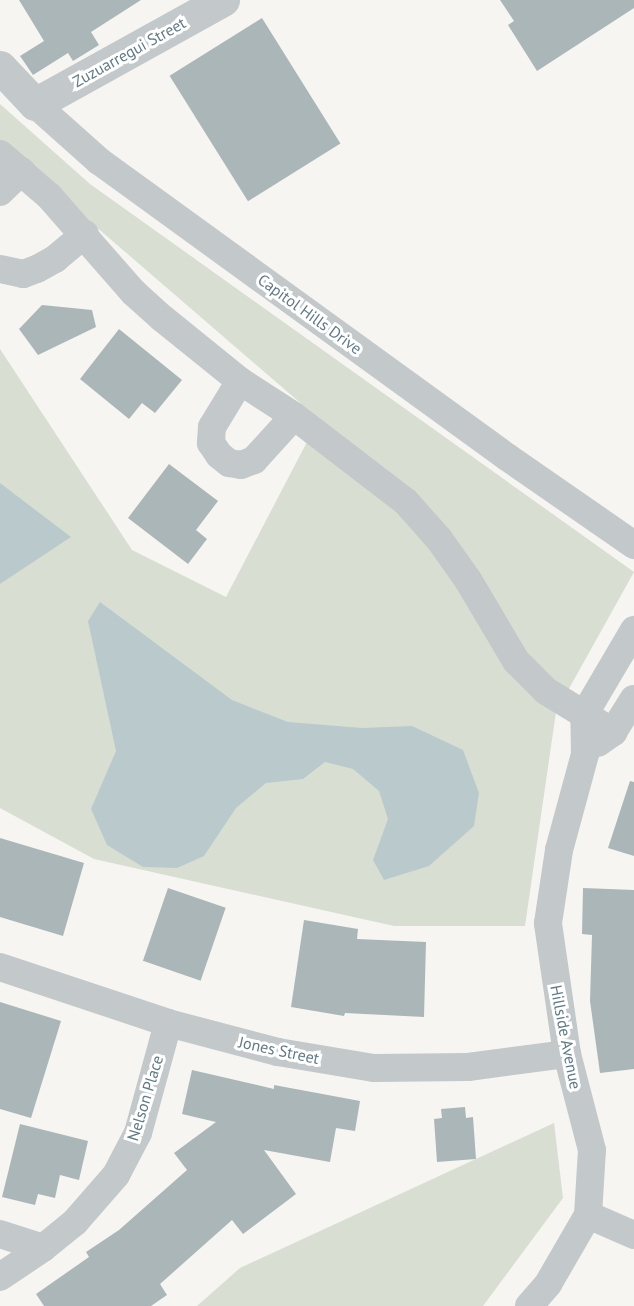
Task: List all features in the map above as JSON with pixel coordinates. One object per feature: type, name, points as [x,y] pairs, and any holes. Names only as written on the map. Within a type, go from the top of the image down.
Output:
[{"type":"street","name":"Zuzuarregui Street","points":[[34,104],[223,0]]},
{"type":"street","name":"Capitol Hills Drive","points":[[0,67],[34,104],[106,165],[507,457],[634,545]]},
{"type":"street","points":[[0,192],[11,162],[85,234],[133,292],[240,381],[294,416],[406,502],[439,539],[468,580],[516,661],[546,691],[613,732]]},
{"type":"street","points":[[0,268],[22,274],[37,269],[55,259],[85,234]]},
{"type":"street","points":[[240,381],[212,427],[211,443],[219,455],[230,463],[241,465],[254,460],[294,416]]},
{"type":"street","points":[[584,714],[634,630]]},
{"type":"street","points":[[585,754],[613,732],[634,699]]},
{"type":"street","name":"Hillside Avenue","points":[[529,1306],[548,1284],[588,1215],[592,1150],[567,1054],[548,923],[559,850],[585,754],[584,714]]},
{"type":"street","name":"Jones Street","points":[[0,968],[168,1023],[278,1052],[374,1068],[468,1067],[567,1054]]},
{"type":"street","name":"Nelson Place","points":[[0,1277],[43,1248],[75,1222],[116,1175],[138,1132],[168,1023]]},
{"type":"street","points":[[588,1215],[634,1235]]},
{"type":"street","points":[[0,1234],[43,1248]]},
{"type":"shaded area","points":[[0,104],[90,184],[634,572],[556,712],[525,926],[394,926],[94,859],[0,808],[0,349],[132,550],[226,597],[319,419],[0,144]]},
{"type":"shaded area","points":[[0,483],[71,537],[0,584]]},
{"type":"shaded area","points":[[100,602],[232,700],[288,722],[362,728],[412,726],[463,750],[479,793],[474,826],[429,866],[384,880],[373,860],[388,819],[379,791],[353,769],[325,762],[303,779],[266,783],[236,808],[204,856],[177,868],[143,867],[107,845],[91,809],[116,751],[88,621]]},
{"type":"shaded area","points":[[554,1123],[563,1198],[483,1306],[197,1306],[240,1268]]},
{"type":"building","points":[[19,0],[141,0],[91,32],[99,45],[73,61],[68,53],[33,75],[20,56],[44,41]]},
{"type":"building","points":[[500,0],[634,0],[634,8],[537,71],[508,25],[514,21]]},
{"type":"building","points":[[262,18],[340,144],[248,201],[170,76]]},
{"type":"building","points":[[42,305],[92,310],[96,327],[38,355],[19,329]]},
{"type":"building","points":[[119,329],[182,380],[155,413],[142,403],[129,419],[80,379]]},
{"type":"building","points":[[169,464],[218,501],[196,530],[207,539],[188,564],[128,518]]},
{"type":"building","points":[[630,781],[634,782],[634,856],[608,848]]},
{"type":"building","points":[[0,838],[84,863],[63,936],[0,917]]},
{"type":"building","points":[[168,888],[226,908],[201,981],[143,961]]},
{"type":"building","points":[[583,888],[634,890],[634,1069],[600,1073],[590,1001],[592,935],[582,934]]},
{"type":"building","points":[[304,920],[358,929],[357,939],[426,942],[424,1017],[345,1013],[344,1016],[291,1007]]},
{"type":"building","points":[[0,1002],[61,1021],[31,1118],[0,1109]]},
{"type":"building","points":[[192,1070],[274,1089],[274,1085],[360,1101],[355,1131],[336,1128],[330,1162],[264,1150],[296,1194],[243,1234],[232,1220],[160,1284],[167,1295],[151,1306],[44,1306],[36,1294],[89,1257],[86,1252],[119,1230],[187,1170],[174,1153],[216,1122],[182,1114]]},
{"type":"building","points":[[465,1107],[466,1118],[473,1117],[476,1159],[437,1162],[434,1119],[442,1118],[441,1109]]},
{"type":"building","points":[[20,1124],[88,1141],[79,1180],[60,1175],[55,1198],[38,1194],[35,1205],[2,1197]]}]
